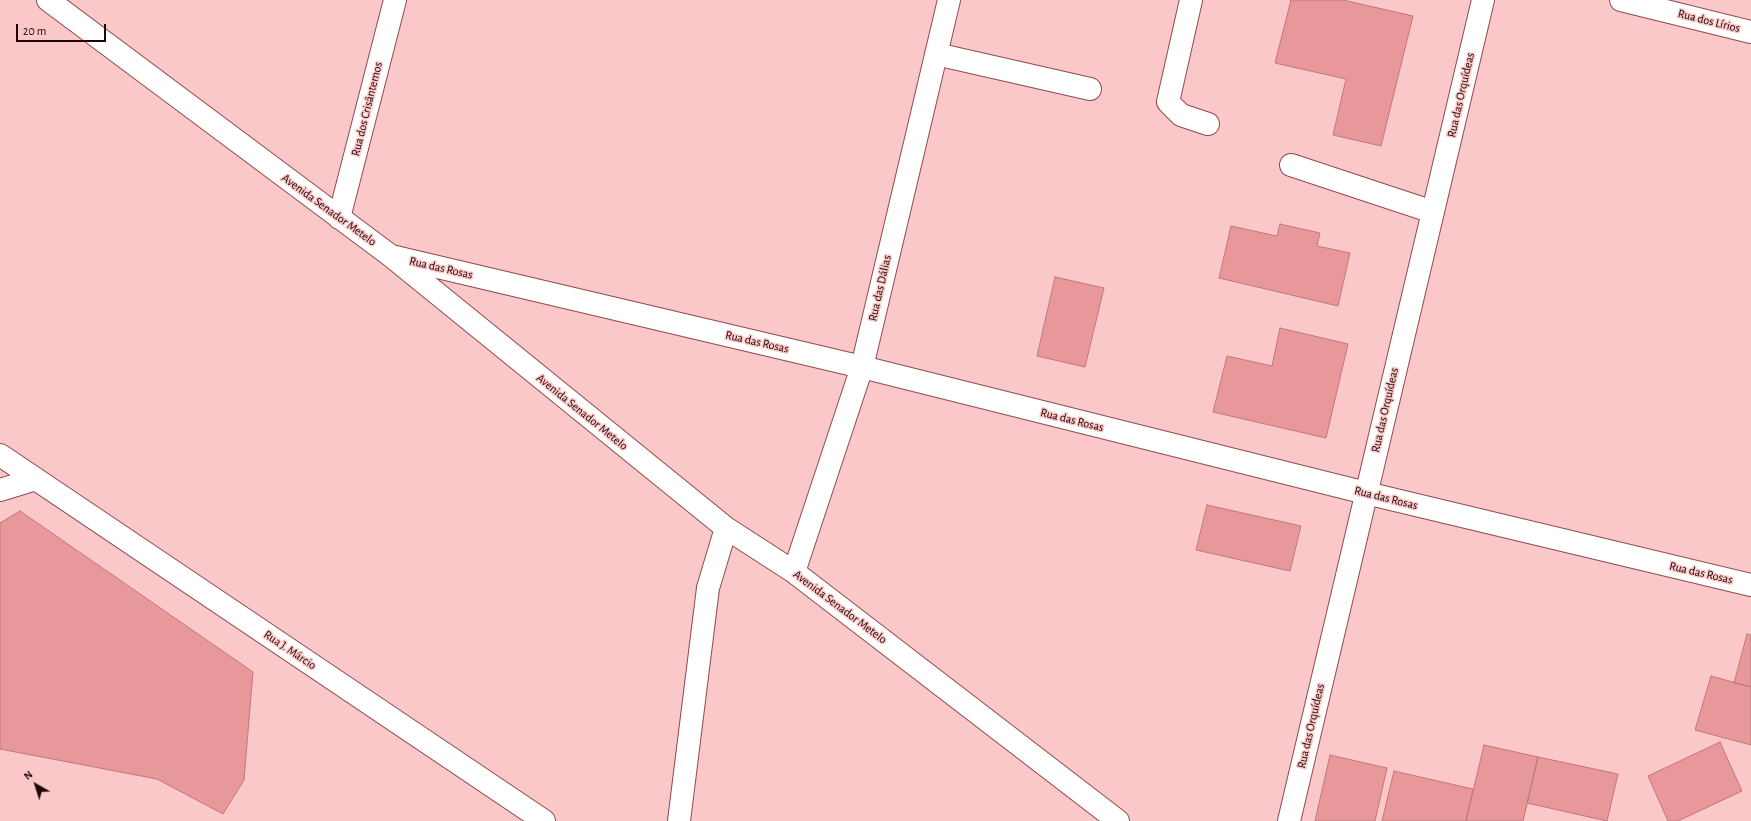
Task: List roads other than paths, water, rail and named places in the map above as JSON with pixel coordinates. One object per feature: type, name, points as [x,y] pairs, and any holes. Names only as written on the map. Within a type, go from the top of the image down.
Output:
[{"type":"street","name":"Avenida Senador Metelo","points":[[48,0],[392,256],[726,528],[794,572],[1118,821]]},
{"type":"street","name":"Rua dos Crisântemos","points":[[339,218],[395,0]]},
{"type":"street","name":"Rua das Dálias","points":[[794,572],[862,367],[949,0]]},
{"type":"street","points":[[1191,0],[1168,102],[1181,115],[1208,124]]},
{"type":"street","name":"Rua das Orquídeas","points":[[1289,821],[1483,0]]},
{"type":"street","name":"Rua dos Lírios","points":[[1621,0],[1751,32]]},
{"type":"street","points":[[936,54],[1090,89]]},
{"type":"street","points":[[1291,165],[1433,212]]},
{"type":"street","name":"Rua das Rosas","points":[[392,256],[862,367],[1366,493],[1751,585]]},
{"type":"street","name":"Rua J. Márcio","points":[[0,455],[544,821]]},
{"type":"street","points":[[0,490],[36,479]]},
{"type":"street","points":[[679,821],[708,588],[726,528]]}]
